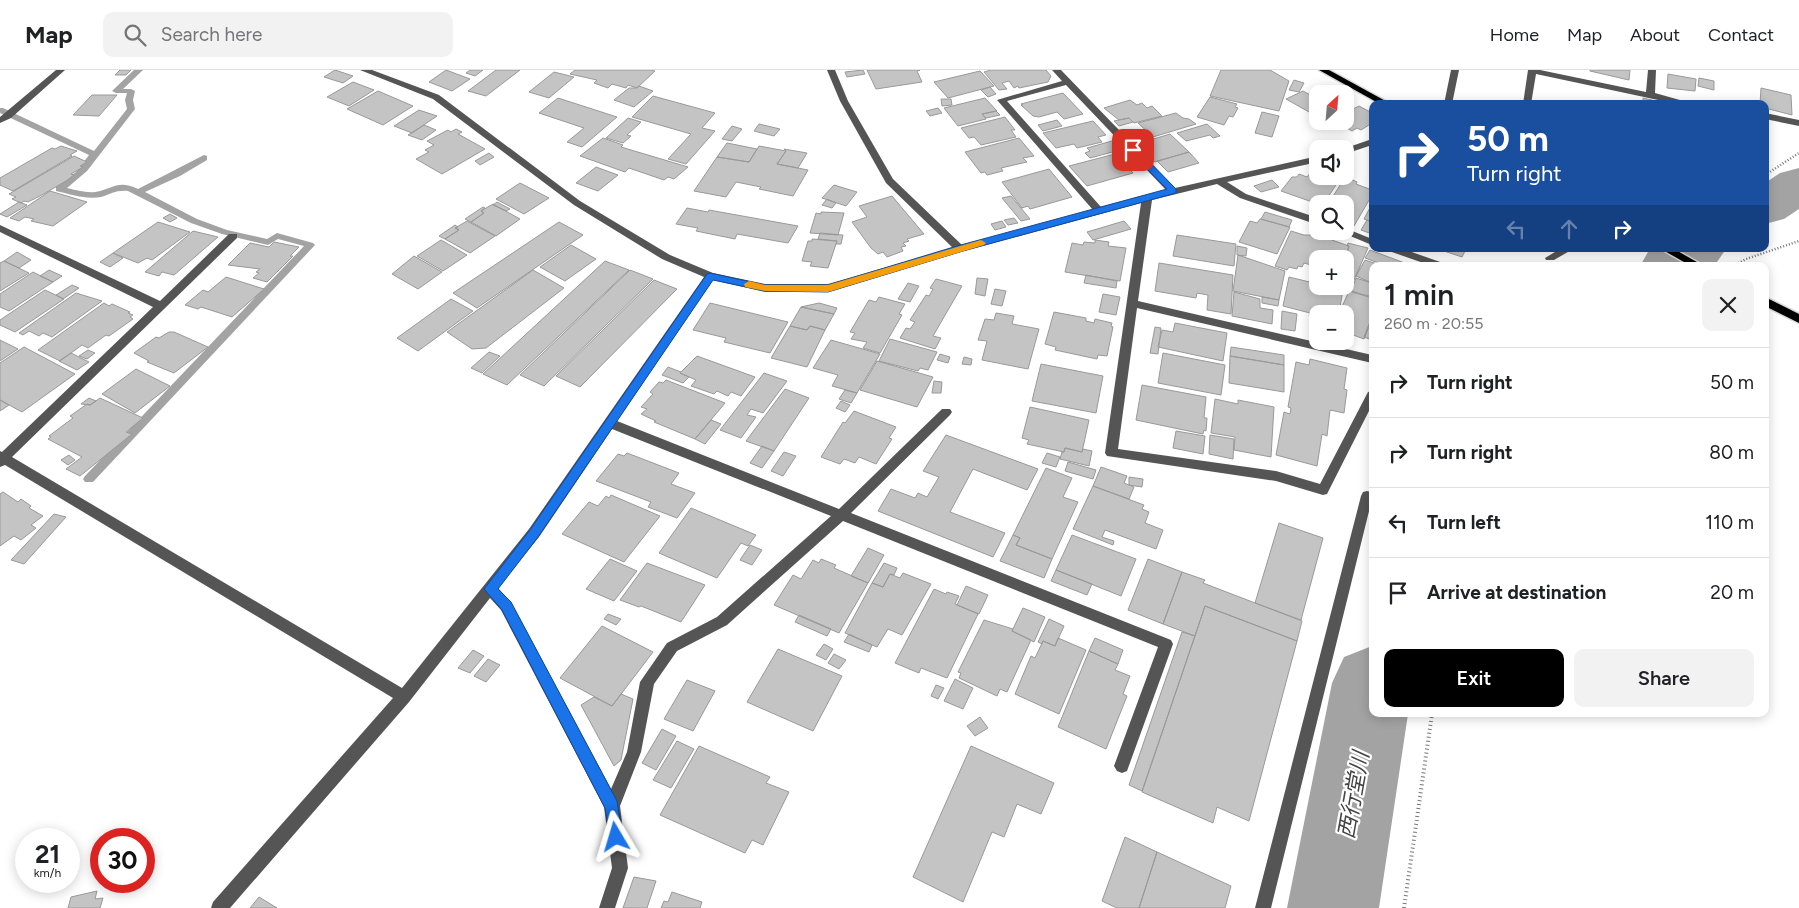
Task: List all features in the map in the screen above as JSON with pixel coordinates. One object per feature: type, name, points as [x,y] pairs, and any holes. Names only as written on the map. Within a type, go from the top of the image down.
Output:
[{"type":"main road","points":[[1323,70],[1379,100]]},
{"type":"main road","points":[[1672,252],[1691,262]]},
{"type":"main road","points":[[1769,303],[1799,319]]},
{"type":"street","points":[[0,120],[8,116],[60,70]]},
{"type":"street","points":[[364,70],[436,97],[577,203],[666,257],[710,276],[765,288],[828,288],[960,249],[1173,191],[1309,161]]},
{"type":"street","points":[[832,70],[844,101],[889,181],[960,249]]},
{"type":"street","points":[[1056,70],[1173,191]]},
{"type":"street","points":[[1449,100],[1456,70]]},
{"type":"street","points":[[1528,100],[1532,70],[1672,100]]},
{"type":"street","points":[[1650,95],[1652,70]]},
{"type":"street","points":[[1067,82],[1001,100],[1099,211]]},
{"type":"street","points":[[1769,117],[1799,124]]},
{"type":"street","points":[[1354,147],[1369,143]]},
{"type":"street","points":[[1219,180],[1244,196],[1309,219]]},
{"type":"street","points":[[1147,198],[1111,453],[1276,476],[1323,490],[1369,401]]},
{"type":"street","points":[[0,228],[161,306]]},
{"type":"street","points":[[1354,235],[1369,241]]},
{"type":"street","points":[[232,236],[1,459],[404,697]]},
{"type":"street","points":[[1402,252],[1430,262]]},
{"type":"street","points":[[1550,258],[1562,252]]},
{"type":"street","points":[[219,908],[404,697],[534,533],[710,276]]},
{"type":"street","points":[[1132,303],[1369,358]]},
{"type":"street","points":[[612,806],[634,752],[647,682],[672,647],[722,621],[756,592],[841,515],[946,412]]},
{"type":"street","points":[[610,423],[1166,644],[1122,766]]},
{"type":"street","points":[[1263,908],[1367,496]]},
{"type":"street","points":[[490,589],[506,606],[612,806],[620,868],[607,908]]},
{"type":"path","points":[[1769,172],[1799,153]]},
{"type":"path","points":[[1769,251],[1799,241]]},
{"type":"path","points":[[1740,262],[1767,252]]},
{"type":"path","points":[[1404,908],[1432,717]]},
{"type":"building","points":[[120,70],[131,70],[126,75],[115,75]]},
{"type":"building","points":[[335,70],[353,76],[343,83],[324,77]]},
{"type":"building","points":[[446,70],[470,79],[452,91],[429,82]]},
{"type":"building","points":[[470,70],[483,70],[475,76],[466,73]]},
{"type":"building","points":[[496,70],[520,70],[486,96],[468,91]]},
{"type":"building","points":[[575,70],[655,71],[637,88],[628,85],[626,88],[612,84],[608,88],[594,83],[597,80],[570,74]]},
{"type":"building","points":[[863,70],[865,74],[847,77],[845,72]]},
{"type":"building","points":[[867,70],[920,70],[917,71],[922,82],[876,89]]},
{"type":"building","points":[[991,70],[1046,70],[1051,76],[1048,82],[1019,88],[1018,86],[1014,88],[1009,81],[1002,83],[1007,89],[999,90],[984,72]]},
{"type":"building","points":[[1221,70],[1270,70],[1289,81],[1279,111],[1210,96]]},
{"type":"building","points":[[1630,70],[1629,80],[1590,71]]},
{"type":"building","points":[[980,71],[994,86],[948,98],[934,82]]},
{"type":"building","points":[[554,72],[574,77],[549,98],[529,92]]},
{"type":"building","points":[[1668,74],[1696,79],[1695,91],[1667,88]]},
{"type":"building","points":[[1699,78],[1714,81],[1714,90],[1698,86]]},
{"type":"building","points":[[1294,80],[1304,83],[1299,92],[1289,90]]},
{"type":"building","points":[[353,82],[374,90],[349,106],[327,97]]},
{"type":"building","points":[[639,86],[653,91],[634,107],[614,100],[629,88]]},
{"type":"building","points":[[990,87],[996,94],[988,97],[981,90]]},
{"type":"building","points":[[1761,88],[1791,95],[1792,115],[1769,109],[1769,100],[1760,100]]},
{"type":"building","points":[[378,91],[413,106],[383,125],[347,109]]},
{"type":"building","points":[[1303,91],[1309,94],[1309,112],[1286,99]]},
{"type":"building","points":[[1063,93],[1083,114],[1064,119],[1057,112],[1039,117],[1033,116],[1021,105],[1023,105],[1021,104]]},
{"type":"building","points":[[92,95],[117,95],[99,116],[73,115]]},
{"type":"building","points":[[653,96],[715,113],[702,128],[715,131],[686,164],[668,159],[691,134],[632,117]]},
{"type":"building","points":[[1210,97],[1237,104],[1235,107],[1238,108],[1233,117],[1229,116],[1224,125],[1197,117]]},
{"type":"building","points":[[558,98],[617,117],[582,147],[567,142],[584,128],[539,113]]},
{"type":"building","points":[[985,98],[997,111],[982,114],[986,119],[958,126],[944,108]]},
{"type":"building","points":[[941,99],[951,99],[952,105],[942,106]]},
{"type":"building","points":[[1130,100],[1137,105],[1142,103],[1147,108],[1152,106],[1162,116],[1134,123],[1129,118],[1119,120],[1104,108]]},
{"type":"building","points":[[1359,106],[1369,111],[1369,125],[1361,130],[1357,128],[1354,130],[1354,108]]},
{"type":"building","points":[[938,108],[942,113],[930,116],[926,111]]},
{"type":"building","points":[[419,110],[437,116],[412,133],[394,126]]},
{"type":"building","points":[[996,111],[1000,115],[986,118],[982,114]]},
{"type":"building","points":[[1262,112],[1279,116],[1272,137],[1255,133]]},
{"type":"building","points":[[1176,113],[1196,124],[1153,137],[1138,123]]},
{"type":"building","points":[[1005,117],[1015,130],[1011,130],[1016,137],[981,145],[974,137],[969,138],[961,128]]},
{"type":"building","points":[[628,118],[641,122],[627,135],[631,136],[623,143],[606,138]]},
{"type":"building","points":[[1129,118],[1133,122],[1119,126],[1114,121]]},
{"type":"building","points":[[1057,120],[1062,126],[1043,131],[1038,125]]},
{"type":"building","points":[[1093,121],[1106,135],[1098,137],[1102,142],[1077,148],[1074,144],[1056,148],[1043,133]]},
{"type":"building","points":[[759,124],[780,129],[774,136],[754,131]]},
{"type":"building","points":[[1207,124],[1220,136],[1213,138],[1210,135],[1186,141],[1177,133]]},
{"type":"building","points":[[424,125],[436,130],[422,140],[408,135]]},
{"type":"building","points":[[732,126],[742,129],[732,141],[722,139]]},
{"type":"building","points":[[456,129],[462,132],[458,134],[485,149],[442,174],[416,159],[429,152],[425,150],[434,145],[427,141],[448,130],[451,132]]},
{"type":"building","points":[[1148,132],[1153,137],[1134,143],[1129,137]]},
{"type":"building","points":[[1170,134],[1189,152],[1155,162],[1137,144]]},
{"type":"building","points":[[603,138],[623,145],[621,147],[688,167],[674,179],[668,177],[664,180],[629,168],[625,172],[580,156]]},
{"type":"building","points":[[1019,138],[1034,156],[1023,158],[1027,162],[1001,168],[1003,171],[987,175],[985,172],[981,173],[965,152]]},
{"type":"building","points":[[1112,141],[1120,150],[1090,158],[1085,153],[1090,151],[1087,148]]},
{"type":"building","points":[[727,143],[757,149],[749,162],[717,157]]},
{"type":"building","points":[[61,146],[77,151],[70,155],[72,156],[13,191],[0,185],[0,178],[52,148],[55,149]]},
{"type":"building","points":[[759,146],[786,151],[777,164],[808,170],[793,196],[736,182],[726,197],[694,191],[717,157],[749,162]]},
{"type":"building","points":[[784,149],[807,153],[798,168],[777,164],[786,151]]},
{"type":"building","points":[[1189,152],[1199,163],[1168,172],[1157,161]]},
{"type":"building","points":[[489,153],[494,157],[480,165],[475,161]]},
{"type":"building","points":[[1115,154],[1133,173],[1087,186],[1069,166]]},
{"type":"building","points":[[74,156],[87,162],[80,166],[83,167],[71,174],[74,175],[66,181],[28,202],[24,201],[21,203],[12,199],[16,197],[9,194]]},
{"type":"building","points":[[596,167],[618,175],[598,191],[576,183]]},
{"type":"building","points":[[1049,169],[1072,197],[1030,209],[1028,206],[1022,208],[1002,182]]},
{"type":"building","points":[[1299,174],[1307,177],[1309,174],[1309,185],[1336,185],[1329,195],[1309,195],[1309,201],[1281,191],[1292,177],[1297,177]]},
{"type":"building","points":[[1272,180],[1279,187],[1261,192],[1254,186]]},
{"type":"building","points":[[1354,180],[1357,182],[1356,184],[1369,189],[1369,200],[1354,226],[1354,195],[1334,195],[1340,185],[1354,185]]},
{"type":"building","points":[[520,183],[549,198],[524,214],[496,199]]},
{"type":"building","points":[[834,185],[857,192],[846,206],[822,198]]},
{"type":"building","points":[[50,191],[87,202],[53,226],[31,221],[34,219],[25,217],[19,221],[10,218]]},
{"type":"building","points":[[892,196],[924,234],[907,239],[909,241],[903,243],[906,246],[901,247],[903,251],[887,257],[883,252],[878,254],[871,248],[852,222],[867,217],[859,206]]},
{"type":"building","points":[[1011,196],[1030,219],[1021,221],[1002,198]]},
{"type":"building","points":[[827,199],[836,203],[832,208],[822,205]]},
{"type":"building","points":[[19,202],[27,205],[7,217],[0,214]]},
{"type":"building","points":[[497,202],[510,209],[506,211],[493,205]]},
{"type":"building","points":[[493,204],[520,219],[496,236],[471,222],[484,213],[481,211]]},
{"type":"building","points":[[483,207],[485,208],[481,211],[484,213],[471,222],[465,219]]},
{"type":"building","points":[[687,208],[708,212],[709,210],[798,226],[788,243],[737,234],[735,239],[696,231],[698,228],[676,224]]},
{"type":"building","points":[[1369,210],[1369,221],[1364,219]]},
{"type":"building","points":[[821,212],[844,213],[838,235],[810,233],[816,213],[821,214]]},
{"type":"building","points":[[1265,212],[1292,220],[1289,227],[1261,219]]},
{"type":"building","points":[[170,214],[177,218],[170,222],[163,218]]},
{"type":"building","points":[[1014,218],[1018,223],[1008,225],[1004,220]]},
{"type":"building","points":[[1260,219],[1290,227],[1277,254],[1239,242],[1250,221],[1257,223]]},
{"type":"building","points":[[1367,220],[1369,221],[1369,233],[1361,230]]},
{"type":"building","points":[[467,221],[495,236],[470,253],[445,239],[459,230],[455,228]]},
{"type":"building","points":[[1002,221],[1006,227],[995,230],[991,224]]},
{"type":"building","points":[[1124,221],[1131,229],[1093,240],[1087,232]]},
{"type":"building","points":[[158,222],[190,232],[152,260],[147,258],[138,263],[113,253]]},
{"type":"building","points":[[559,222],[583,235],[477,308],[453,293]]},
{"type":"building","points":[[455,225],[458,227],[455,228],[459,230],[445,239],[439,236]]},
{"type":"building","points":[[193,231],[218,237],[174,275],[162,272],[159,276],[145,272]]},
{"type":"building","points":[[1291,231],[1309,235],[1309,240],[1332,240],[1349,246],[1348,250],[1309,250],[1309,264],[1304,263],[1302,267],[1298,266],[1297,269],[1289,267],[1287,270],[1275,266]]},
{"type":"building","points":[[820,233],[843,235],[841,244],[836,244],[837,241],[818,239]]},
{"type":"building","points":[[1177,235],[1236,244],[1234,266],[1173,256]]},
{"type":"building","points":[[812,239],[837,241],[828,268],[810,266],[812,262],[802,261],[808,241],[812,241]]},
{"type":"building","points":[[441,240],[467,255],[443,271],[417,256]]},
{"type":"building","points":[[1095,240],[1109,242],[1108,246],[1126,248],[1120,281],[1065,272],[1072,243],[1083,245],[1084,242],[1095,243]]},
{"type":"building","points":[[274,242],[299,247],[290,256],[293,256],[267,282],[253,278],[259,273],[256,272],[260,269],[228,265],[250,243],[269,247]]},
{"type":"building","points":[[1348,243],[1368,248],[1354,280],[1354,250],[1348,250],[1349,246],[1347,246]]},
{"type":"building","points":[[571,245],[596,259],[565,281],[540,267]]},
{"type":"building","points":[[1237,246],[1247,248],[1246,256],[1237,255]]},
{"type":"building","points":[[17,252],[31,260],[19,268],[4,261]]},
{"type":"building","points":[[1369,252],[1375,252],[1402,262],[1376,262],[1365,258]]},
{"type":"building","points":[[1447,252],[1464,252],[1462,257]]},
{"type":"building","points":[[113,253],[123,258],[110,267],[100,262]]},
{"type":"building","points":[[1238,255],[1285,271],[1279,300],[1233,291]]},
{"type":"building","points":[[414,256],[442,272],[418,289],[392,274]]},
{"type":"building","points":[[1365,260],[1371,262],[1369,262],[1369,282],[1356,276]]},
{"type":"building","points":[[4,261],[29,273],[0,291],[0,263]]},
{"type":"building","points":[[605,261],[629,270],[507,385],[483,374]]},
{"type":"building","points":[[1159,263],[1233,275],[1231,314],[1207,310],[1208,295],[1197,293],[1196,298],[1155,291]]},
{"type":"building","points":[[49,270],[62,276],[53,282],[40,276]]},
{"type":"building","points":[[533,270],[564,288],[486,348],[472,349],[447,332]]},
{"type":"building","points":[[630,270],[653,279],[544,386],[520,375]]},
{"type":"building","points":[[33,272],[53,282],[9,311],[0,307],[0,294]]},
{"type":"building","points":[[1086,275],[1117,281],[1116,288],[1084,283]]},
{"type":"building","points":[[226,277],[264,289],[232,317],[201,307],[198,309],[185,305],[203,290],[208,292]]},
{"type":"building","points":[[1289,277],[1309,282],[1309,295],[1342,295],[1340,305],[1309,305],[1309,313],[1283,306]]},
{"type":"building","points":[[977,278],[988,279],[985,296],[975,294]]},
{"type":"building","points":[[1356,278],[1369,282],[1369,296],[1354,292]]},
{"type":"building","points":[[936,279],[962,286],[933,336],[941,338],[935,349],[900,338],[906,328],[910,329],[915,322],[910,320],[926,295],[929,296],[933,289],[930,288]]},
{"type":"building","points":[[654,280],[677,289],[580,387],[556,376]]},
{"type":"building","points":[[908,283],[919,286],[910,302],[898,299]]},
{"type":"building","points":[[72,285],[79,288],[63,299],[56,295]]},
{"type":"building","points":[[995,289],[1006,291],[1002,306],[991,304]]},
{"type":"building","points":[[45,290],[64,299],[15,332],[0,325],[0,320]]},
{"type":"building","points":[[1234,292],[1260,299],[1260,308],[1273,310],[1272,324],[1232,316]]},
{"type":"building","points":[[76,293],[102,301],[52,337],[43,333],[39,336],[29,331],[23,335],[19,333]]},
{"type":"building","points":[[1354,293],[1369,297],[1369,326],[1364,339],[1354,335],[1354,305],[1343,305],[1347,295],[1354,295]]},
{"type":"building","points":[[1103,294],[1120,297],[1116,315],[1099,312]]},
{"type":"building","points":[[879,297],[905,304],[899,314],[902,315],[880,353],[863,348],[867,342],[851,339],[855,333],[850,332],[869,300],[876,302]]},
{"type":"building","points":[[1262,297],[1279,300],[1278,306],[1262,303]]},
{"type":"building","points":[[451,299],[473,311],[418,351],[397,338]]},
{"type":"building","points":[[104,303],[109,306],[112,304],[130,312],[128,313],[133,315],[130,317],[133,319],[88,348],[82,345],[60,361],[38,350]]},
{"type":"building","points":[[710,303],[788,322],[770,353],[724,342],[726,338],[693,330]]},
{"type":"building","points":[[819,303],[837,308],[834,314],[801,307]]},
{"type":"building","points":[[801,307],[834,314],[825,330],[810,326],[807,330],[790,326]]},
{"type":"building","points":[[1282,311],[1297,314],[1295,331],[1281,329]]},
{"type":"building","points":[[1054,312],[1086,318],[1086,321],[1094,323],[1095,319],[1112,323],[1111,326],[1113,327],[1107,356],[1098,355],[1097,359],[1055,350],[1056,347],[1045,344]]},
{"type":"building","points":[[996,313],[1014,316],[1012,324],[1039,329],[1028,369],[982,360],[987,341],[978,340],[985,319],[994,320]]},
{"type":"building","points":[[1175,323],[1227,333],[1223,361],[1158,347],[1162,330],[1173,332]]},
{"type":"building","points":[[1369,324],[1369,339],[1364,337]]},
{"type":"building","points":[[790,326],[807,330],[810,326],[825,330],[807,367],[771,358]]},
{"type":"building","points":[[1155,327],[1161,328],[1158,354],[1150,353]]},
{"type":"building","points":[[169,332],[174,332],[208,347],[174,373],[147,362],[149,361],[134,353],[156,337],[159,338]]},
{"type":"building","points":[[890,339],[937,352],[928,370],[920,368],[918,371],[879,361]]},
{"type":"building","points":[[0,340],[18,349],[0,361]]},
{"type":"building","points":[[831,340],[880,354],[857,393],[832,386],[838,375],[813,368]]},
{"type":"building","points":[[24,347],[75,374],[22,412],[0,400],[0,363]]},
{"type":"building","points":[[1231,347],[1284,355],[1284,365],[1230,356]]},
{"type":"building","points":[[88,350],[95,353],[87,359],[79,356]]},
{"type":"building","points":[[489,352],[500,356],[482,373],[471,368]]},
{"type":"building","points":[[71,353],[89,362],[77,370],[59,361]]},
{"type":"building","points":[[1163,353],[1225,365],[1221,395],[1158,383]]},
{"type":"building","points":[[940,354],[950,357],[948,363],[937,360]]},
{"type":"building","points":[[697,356],[755,377],[741,396],[731,392],[728,396],[717,391],[714,394],[691,386],[696,380],[680,373]]},
{"type":"building","points":[[1230,356],[1284,365],[1284,392],[1229,383]]},
{"type":"building","points":[[964,357],[972,359],[971,365],[962,364]]},
{"type":"building","points":[[1310,359],[1347,368],[1344,389],[1347,390],[1344,413],[1330,410],[1327,436],[1322,434],[1317,466],[1276,455],[1284,412],[1290,414],[1291,408],[1288,407],[1296,362],[1309,365]]},
{"type":"building","points":[[877,361],[933,377],[917,407],[860,390]]},
{"type":"building","points":[[1041,364],[1103,376],[1096,413],[1032,401]]},
{"type":"building","points":[[668,367],[689,377],[683,383],[662,375]]},
{"type":"building","points":[[136,369],[170,386],[135,413],[102,394]]},
{"type":"building","points":[[764,373],[787,381],[763,413],[751,409],[747,415],[756,417],[741,438],[720,430]]},
{"type":"building","points":[[666,380],[725,403],[695,439],[654,422],[656,421],[641,414],[647,409],[641,407],[653,394],[650,392],[659,382],[663,383]]},
{"type":"building","points":[[934,381],[942,382],[941,393],[932,393]]},
{"type":"building","points":[[1142,385],[1206,397],[1204,418],[1207,418],[1206,431],[1204,430],[1203,434],[1136,420]]},
{"type":"building","points":[[785,389],[809,398],[774,451],[746,441]]},
{"type":"building","points":[[845,390],[857,393],[851,403],[839,399]]},
{"type":"building","points":[[89,398],[96,401],[90,405],[81,404]]},
{"type":"building","points":[[100,398],[143,418],[126,432],[132,434],[80,476],[66,469],[82,457],[48,439],[51,437],[49,436],[73,418],[70,416],[87,404],[90,405]]},
{"type":"building","points":[[1215,399],[1238,404],[1238,400],[1274,407],[1271,457],[1234,450],[1235,437],[1211,433]]},
{"type":"building","points":[[0,400],[9,405],[0,411]]},
{"type":"building","points":[[841,401],[850,405],[845,412],[836,408]]},
{"type":"building","points":[[1030,407],[1089,420],[1082,452],[1065,448],[1064,452],[1027,444],[1029,440],[1022,438]]},
{"type":"building","points":[[854,411],[896,427],[889,438],[892,439],[876,464],[859,457],[855,463],[844,459],[840,464],[821,457],[843,422],[845,423]]},
{"type":"building","points":[[711,420],[721,424],[705,444],[695,439]]},
{"type":"building","points":[[1176,431],[1205,436],[1203,454],[1173,448]]},
{"type":"building","points":[[946,435],[1038,469],[1027,490],[973,469],[950,512],[1005,533],[993,557],[878,511],[891,489],[915,498],[918,493],[927,497],[939,477],[923,471]]},
{"type":"building","points":[[1210,435],[1234,439],[1233,459],[1209,454]]},
{"type":"building","points":[[762,446],[774,451],[762,468],[750,463]]},
{"type":"building","points":[[1065,448],[1082,452],[1083,449],[1092,451],[1089,466],[1060,459]]},
{"type":"building","points":[[784,452],[796,456],[783,476],[771,471]]},
{"type":"building","points":[[627,453],[679,473],[671,484],[695,493],[677,518],[648,507],[651,502],[596,481],[618,454],[624,456]]},
{"type":"building","points":[[1047,453],[1060,457],[1056,467],[1042,463]]},
{"type":"building","points":[[69,455],[75,460],[68,465],[61,460]]},
{"type":"building","points":[[1068,462],[1096,470],[1093,479],[1065,471]]},
{"type":"building","points":[[1101,467],[1127,476],[1124,483],[1134,487],[1129,499],[1093,486]]},
{"type":"building","points":[[1046,468],[1072,478],[1063,497],[1078,502],[1052,559],[1016,545],[1020,538],[1013,535]]},
{"type":"building","points":[[1129,477],[1143,479],[1142,487],[1129,485]]},
{"type":"building","points":[[1093,486],[1144,505],[1142,509],[1149,512],[1145,523],[1163,530],[1156,549],[1105,530],[1102,537],[1114,541],[1113,545],[1073,529]]},
{"type":"building","points":[[3,492],[18,502],[21,499],[31,506],[29,508],[43,516],[31,525],[36,528],[21,540],[14,536],[0,546],[0,494]]},
{"type":"building","points":[[611,495],[660,516],[624,562],[562,534],[589,502],[598,506],[606,496],[609,498]]},
{"type":"building","points":[[691,508],[756,535],[748,546],[741,543],[717,578],[659,553]]},
{"type":"building","points":[[54,514],[66,517],[24,564],[11,560]]},
{"type":"building","points":[[1279,523],[1323,538],[1301,620],[1255,603]]},
{"type":"building","points":[[1013,535],[1020,538],[1016,545],[1052,559],[1044,578],[1000,561]]},
{"type":"building","points":[[1072,535],[1136,559],[1121,596],[1056,570]]},
{"type":"building","points":[[750,545],[762,550],[752,565],[740,560]]},
{"type":"building","points":[[868,548],[884,555],[868,583],[851,576]]},
{"type":"building","points":[[610,559],[637,571],[614,601],[586,589]]},
{"type":"building","points":[[821,559],[836,565],[834,568],[868,583],[839,633],[774,605],[793,575],[801,579],[813,560],[819,563]]},
{"type":"building","points":[[1148,559],[1182,572],[1163,624],[1128,610]]},
{"type":"building","points":[[647,563],[705,585],[681,622],[620,600]]},
{"type":"building","points":[[884,563],[897,568],[894,575],[890,574],[883,587],[872,583]]},
{"type":"building","points":[[1056,570],[1092,584],[1087,595],[1051,581]]},
{"type":"building","points":[[1182,572],[1205,580],[1203,583],[1302,621],[1297,641],[1205,606],[1195,636],[1163,624]]},
{"type":"building","points":[[903,573],[931,584],[902,635],[888,629],[877,647],[845,633],[872,583],[883,587],[890,574],[900,578]]},
{"type":"building","points":[[966,586],[988,595],[979,614],[957,605]]},
{"type":"building","points":[[934,589],[946,594],[947,592],[959,596],[955,604],[978,614],[947,678],[921,668],[919,673],[895,663]]},
{"type":"building","points":[[1205,606],[1297,641],[1249,821],[1217,807],[1213,823],[1142,792]]},
{"type":"building","points":[[1023,608],[1045,617],[1034,642],[1012,631]]},
{"type":"building","points":[[608,614],[621,619],[616,625],[604,619]]},
{"type":"building","points":[[799,615],[831,629],[827,636],[795,622]]},
{"type":"building","points":[[1049,619],[1064,626],[1055,646],[1043,641],[1042,644],[1038,642]]},
{"type":"building","points":[[984,620],[1013,629],[1012,631],[1031,640],[1007,692],[1000,689],[997,696],[959,678],[961,673],[958,672]]},
{"type":"building","points":[[602,626],[653,652],[612,706],[560,678]]},
{"type":"building","points":[[1182,632],[1195,636],[1142,791],[1129,785]]},
{"type":"building","points":[[849,634],[872,645],[869,652],[844,642]]},
{"type":"building","points":[[1058,638],[1086,650],[1059,714],[1015,694],[1031,656],[1035,658],[1043,641],[1055,646]]},
{"type":"building","points":[[1095,638],[1123,650],[1118,664],[1089,651]]},
{"type":"building","points":[[824,644],[833,649],[826,660],[816,655]]},
{"type":"building","points":[[778,649],[842,676],[813,731],[747,702]]},
{"type":"building","points":[[473,650],[484,656],[470,673],[458,668]]},
{"type":"building","points":[[1089,651],[1118,664],[1115,670],[1130,676],[1123,694],[1127,696],[1106,749],[1058,727]]},
{"type":"building","points":[[834,654],[846,660],[839,669],[828,663]]},
{"type":"building","points":[[488,659],[500,665],[486,682],[474,676]]},
{"type":"building","points":[[955,679],[973,688],[963,709],[944,701]]},
{"type":"building","points":[[687,680],[715,691],[693,731],[664,719]]},
{"type":"building","points":[[936,685],[944,688],[938,699],[931,696]]},
{"type":"building","points":[[621,694],[633,699],[621,760],[614,766],[581,705],[594,697],[612,706]]},
{"type":"building","points":[[980,717],[988,728],[975,736],[967,726]]},
{"type":"building","points":[[662,729],[676,736],[656,770],[642,763]]},
{"type":"building","points":[[677,741],[694,749],[671,788],[653,780]]},
{"type":"building","points":[[699,746],[770,777],[766,783],[789,792],[763,845],[752,840],[745,853],[660,815]]},
{"type":"building","points":[[971,746],[1054,783],[1041,814],[1017,804],[1004,837],[992,832],[963,902],[913,877]]},
{"type":"building","points":[[1125,837],[1157,852],[1139,908],[1117,908],[1102,901]]},
{"type":"building","points":[[1157,852],[1231,886],[1225,908],[1139,908]]},
{"type":"building","points":[[634,877],[656,881],[647,908],[623,908]]},
{"type":"building","points":[[672,892],[702,902],[700,908],[661,908],[664,901],[668,902]]},
{"type":"building","points":[[90,893],[96,893],[95,899],[103,898],[100,908],[68,908],[71,897]]},
{"type":"building","points":[[259,897],[277,908],[250,908]]},
{"type":"waterway","points":[[94,156],[131,109],[129,100],[131,91],[116,91],[139,70]]},
{"type":"waterway","points":[[0,110],[94,154],[80,174],[59,189],[89,195],[100,194],[116,187],[130,188],[194,221],[225,232],[268,242],[277,236],[310,245],[89,479]]},
{"type":"waterway","points":[[139,192],[177,174],[204,158]]},
{"type":"waterway","name":"西行堂川","points":[[1769,204],[1799,185]]},
{"type":"waterway","name":"西行堂川","points":[[1676,262],[1692,252]]},
{"type":"waterway","name":"西行堂川","points":[[1333,908],[1369,700]]},
{"type":"slow traffic","points":[[749,284],[765,288],[828,288],[981,243]]},
{"type":"route","points":[[616,837],[612,806],[506,606],[490,589],[534,533],[710,276],[765,288],[828,288],[960,249],[1173,191],[1133,150]]}]
